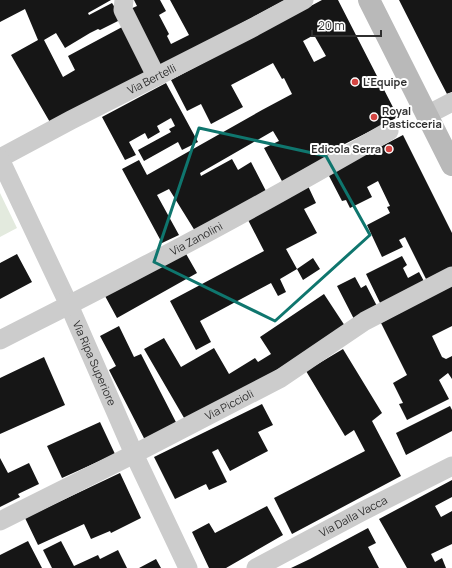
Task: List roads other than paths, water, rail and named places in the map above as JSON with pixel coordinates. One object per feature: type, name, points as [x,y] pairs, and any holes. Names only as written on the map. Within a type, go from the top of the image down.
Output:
[{"type":"main road","points":[[369,0],[452,165]]},
{"type":"street","points":[[124,0],[123,10],[156,76]]},
{"type":"street","name":"Via Bertelli","points":[[0,159],[71,120],[304,0]]},
{"type":"street","points":[[426,114],[452,102]]},
{"type":"street","name":"Via Zanolini","points":[[0,340],[236,217],[310,177],[389,131]]},
{"type":"street","name":"Via Ripa Superiore","points":[[0,159],[69,305],[134,454],[188,568]]},
{"type":"street","name":"Via Piccioli","points":[[0,521],[281,378],[365,321],[452,276]]},
{"type":"street","name":"Via Dalla Vacca","points":[[256,568],[361,512],[452,466]]},
{"type":"place","name":"L'Equipe","points":[[355,82]]},
{"type":"place","name":"Royal Pasticceria","points":[[374,117]]},
{"type":"place","name":"Edicola Serra","points":[[389,149]]}]
